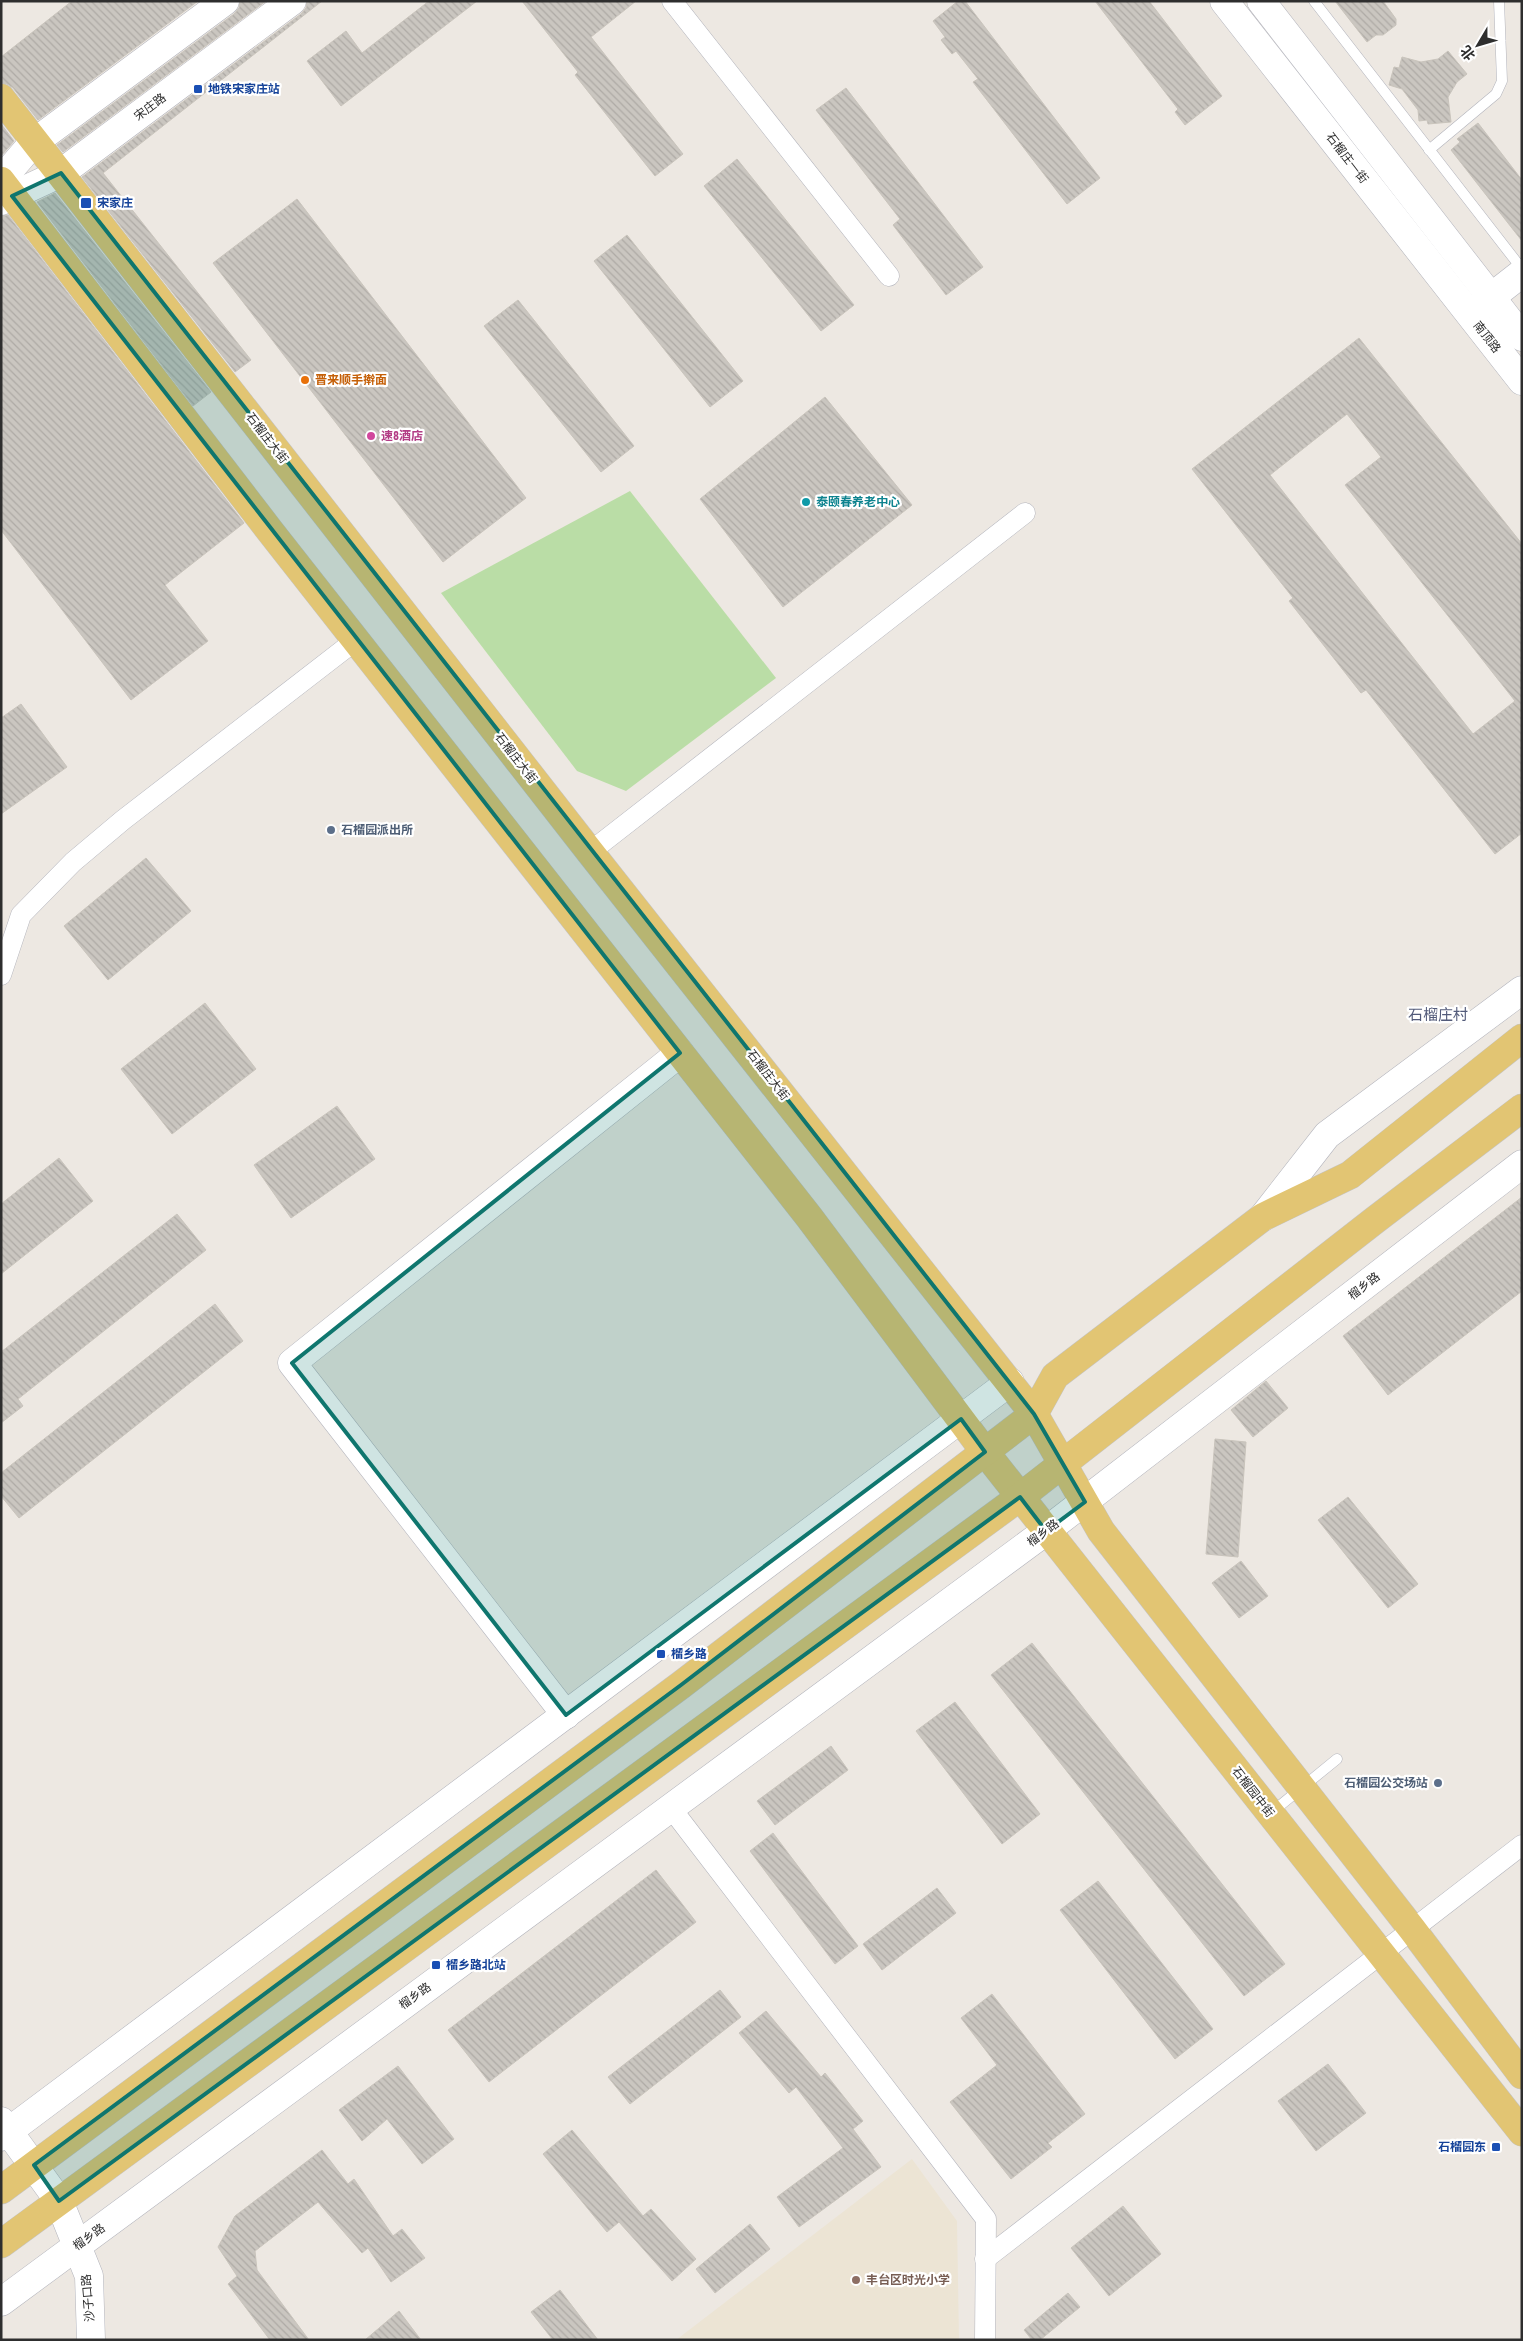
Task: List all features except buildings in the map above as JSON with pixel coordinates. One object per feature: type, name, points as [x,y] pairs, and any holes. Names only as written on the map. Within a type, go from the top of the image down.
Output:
[{"type":"main road","name":"石榴庄大街","points":[[1,98],[590,852],[1034,1414]]},
{"type":"main road","points":[[4,189],[809,1217],[985,1452]]},
{"type":"main road","points":[[1,2190],[681,1685],[985,1452],[1034,1414],[1054,1376],[1263,1217],[1350,1175],[1522,1038]]},
{"type":"main road","points":[[1,2244],[1020,1497],[1375,1220],[1522,1108]]},
{"type":"main road","points":[[1034,1414],[1101,1531],[1412,1929],[1522,2075]]},
{"type":"main road","name":"石榴园中街","points":[[985,1452],[1522,2132]]},
{"type":"street","points":[[4,189],[35,141],[225,1]]},
{"type":"street","name":"宋庄路","points":[[4,189],[61,173],[292,1]]},
{"type":"street","points":[[672,1],[888,276]]},
{"type":"street","name":"石榴庄一街","points":[[1224,1],[1470,314]]},
{"type":"street","points":[[1261,1],[1522,337]]},
{"type":"street","name":"南顶路","points":[[1522,271],[1470,314],[1522,381]]},
{"type":"street","points":[[590,852],[1025,513]]},
{"type":"street","points":[[1,975],[21,915],[73,862],[123,820],[356,640]]},
{"type":"street","points":[[1263,1217],[1327,1135],[1522,990]]},
{"type":"street","points":[[566,1715],[292,1363],[680,1053]]},
{"type":"street","name":"榴乡路","points":[[1,2302],[1085,1502],[1522,1164]]},
{"type":"street","points":[[4,2130],[566,1715],[1010,1382]]},
{"type":"street","points":[[671,1808],[986,2219],[985,2340]]},
{"type":"street","points":[[985,2259],[1522,1845]]},
{"type":"street","name":"沙子口路","points":[[4,2130],[34,2165],[58,2201],[78,2246],[88,2276],[91,2340]]},
{"type":"lane","points":[[1314,1],[1522,271]]},
{"type":"lane","points":[[1429,150],[1496,94],[1502,81],[1499,1]]},
{"type":"lane","points":[[1270,1814],[1337,1759]]},
{"type":"highlighted area","points":[[61,173],[1034,1414],[1085,1502],[1046,1531],[1020,1497],[59,2201],[34,2165],[681,1685],[985,1452],[961,1419],[566,1715],[292,1363],[680,1053],[12,196]]},
{"type":"shaded area","name":"丰台区时光小学","points":[[912,2159],[957,2221],[959,2340],[676,2340]]},
{"type":"green space","points":[[630,491],[776,678],[626,791],[577,771],[441,593]]},
{"type":"place","name":"地铁宋家庄站","points":[[198,89]]},
{"type":"place","name":"宋家庄","points":[[86,203]]},
{"type":"place","name":"晋来顺手擀面","points":[[305,380]]},
{"type":"place","name":"速8酒店","points":[[371,436]]},
{"type":"place","name":"泰颐春养老中心","points":[[806,502]]},
{"type":"place","name":"石榴园派出所","points":[[331,830]]},
{"type":"place","name":"榴乡路","points":[[661,1654]]},
{"type":"place","name":"石榴园公交场站","points":[[1438,1783]]},
{"type":"place","name":"榴乡路北站","points":[[436,1965]]},
{"type":"place","name":"石榴园东","points":[[1496,2147]]},
{"type":"place","name":"丰台区时光小学","points":[[856,2280]]},
{"type":"district","name":"石榴庄村","points":[[1438,1015]]}]
